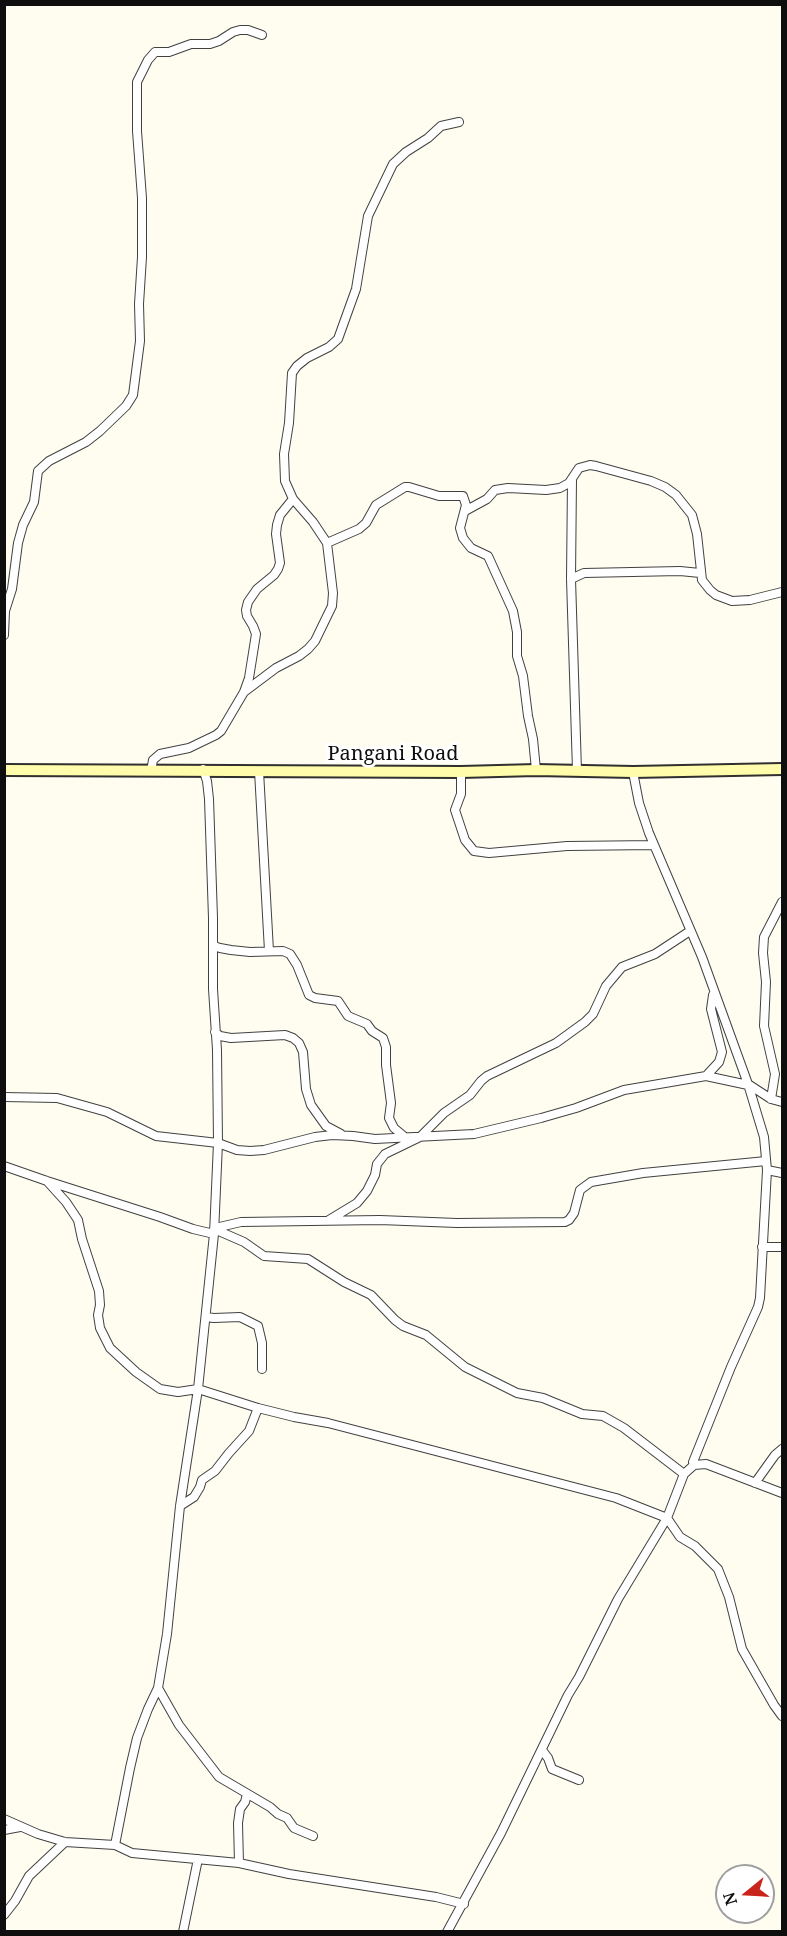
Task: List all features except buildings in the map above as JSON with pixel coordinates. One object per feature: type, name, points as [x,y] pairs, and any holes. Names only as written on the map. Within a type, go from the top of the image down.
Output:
[{"type":"main road","name":"Pangani Road","points":[[4,770],[461,772],[783,770]]},
{"type":"street","points":[[4,634],[5,612],[12,589],[18,543],[23,525],[34,502],[38,471],[49,461],[86,442],[100,431],[126,406],[133,395],[140,341],[139,304],[142,257],[137,82],[148,60],[155,52],[169,52],[191,44],[210,44],[240,30],[262,35]]},
{"type":"street","points":[[244,692],[276,668],[308,649],[315,641],[332,606],[333,593],[327,543],[313,522],[293,500],[285,481],[283,467],[292,373],[307,358],[329,347],[338,339],[356,289],[368,216],[393,164],[441,126],[459,122]]},
{"type":"street","points":[[465,511],[500,489],[560,488],[567,485],[579,468],[590,465],[643,478],[665,487],[676,495],[692,515],[697,534],[700,573],[702,579],[716,595],[732,601],[750,600],[783,592]]},
{"type":"street","points":[[572,479],[571,579],[577,771]]},
{"type":"street","points":[[327,543],[359,529],[366,523],[376,505],[405,487],[439,496],[462,496],[466,502],[460,524],[463,538],[471,548],[488,556],[513,611],[517,656],[523,676],[536,770]]},
{"type":"street","points":[[151,771],[153,760],[160,753],[189,748],[216,735],[244,692],[249,678],[256,634],[247,616],[248,602],[257,589],[278,569],[280,562],[277,525],[280,515],[293,500]]},
{"type":"street","points":[[571,579],[584,573],[680,571],[700,573]]},
{"type":"street","points":[[115,1845],[137,1738],[158,1688],[167,1634],[180,1506],[198,1389],[214,1230],[218,1143],[209,799],[203,770]]},
{"type":"street","points":[[259,771],[269,951]]},
{"type":"street","points":[[461,772],[461,794],[454,810],[465,840],[474,851],[489,853],[567,846],[654,845]]},
{"type":"street","points":[[447,1932],[464,1904],[618,1599],[667,1518],[684,1474],[694,1464],[723,1388],[759,1307],[767,1166],[764,1137],[748,1085],[702,957],[654,845],[639,803],[633,772]]},
{"type":"street","points":[[771,1099],[774,1066],[764,1026],[766,982],[763,953],[764,937],[783,902]]},
{"type":"street","points":[[328,1221],[357,1203],[367,1191],[380,1159],[385,1154],[420,1137],[444,1113],[470,1095],[488,1076],[556,1043],[585,1022],[593,1014],[606,986],[622,967],[654,954],[690,931]]},
{"type":"street","points":[[212,940],[214,946],[220,948],[250,952],[283,951],[290,954],[309,995],[338,1001],[348,1016],[367,1024],[372,1031],[383,1038],[391,1095],[389,1118],[394,1128],[406,1138]]},
{"type":"street","points":[[706,1076],[719,1062],[722,1052],[711,1009],[714,993]]},
{"type":"street","points":[[215,1032],[220,1036],[231,1038],[285,1035],[293,1038],[299,1043],[303,1052],[306,1089],[311,1105],[326,1126],[343,1135]]},
{"type":"street","points":[[4,1097],[57,1098],[107,1112],[156,1136],[218,1143],[237,1150],[250,1151],[264,1150],[315,1137],[343,1135],[375,1139],[485,1132],[576,1108],[624,1090],[706,1076],[748,1085],[771,1099],[783,1102]]},
{"type":"street","points":[[4,1166],[193,1229],[214,1230],[244,1242],[264,1256],[308,1259],[344,1282],[363,1290],[403,1326],[426,1335],[470,1370],[518,1393],[543,1398],[582,1414],[603,1416],[633,1434],[684,1474]]},
{"type":"street","points":[[214,1230],[241,1222],[380,1220],[457,1223],[565,1222],[574,1213],[580,1190],[591,1182],[643,1173],[767,1166],[783,1173]]},
{"type":"street","points":[[47,1181],[66,1202],[78,1220],[99,1291],[100,1328],[110,1348],[136,1372],[160,1389],[178,1392],[198,1389],[258,1408],[328,1422],[616,1498],[667,1518],[680,1537],[696,1546],[718,1569],[729,1597],[742,1649],[774,1705],[783,1716]]},
{"type":"street","points":[[762,1247],[783,1247]]},
{"type":"street","points":[[206,1317],[240,1317],[258,1326],[262,1343],[262,1369]]},
{"type":"street","points":[[180,1506],[194,1497],[202,1480],[215,1471],[249,1431],[258,1408]]},
{"type":"street","points":[[755,1483],[775,1455],[783,1449]]},
{"type":"street","points":[[694,1464],[705,1464],[783,1493]]},
{"type":"street","points":[[771,1488],[783,1488]]},
{"type":"street","points":[[158,1688],[179,1725],[219,1777],[287,1818],[294,1828],[313,1836]]},
{"type":"street","points":[[542,1750],[552,1769],[579,1780]]},
{"type":"street","points":[[239,1863],[238,1823],[240,1809],[247,1794]]},
{"type":"street","points":[[4,1819],[38,1834],[65,1842],[115,1845],[132,1853],[239,1863],[289,1874],[436,1897],[464,1904]]},
{"type":"street","points":[[4,1830],[20,1827]]},
{"type":"street","points":[[4,1915],[29,1876],[65,1842]]},
{"type":"street","points":[[183,1932],[198,1859]]}]
